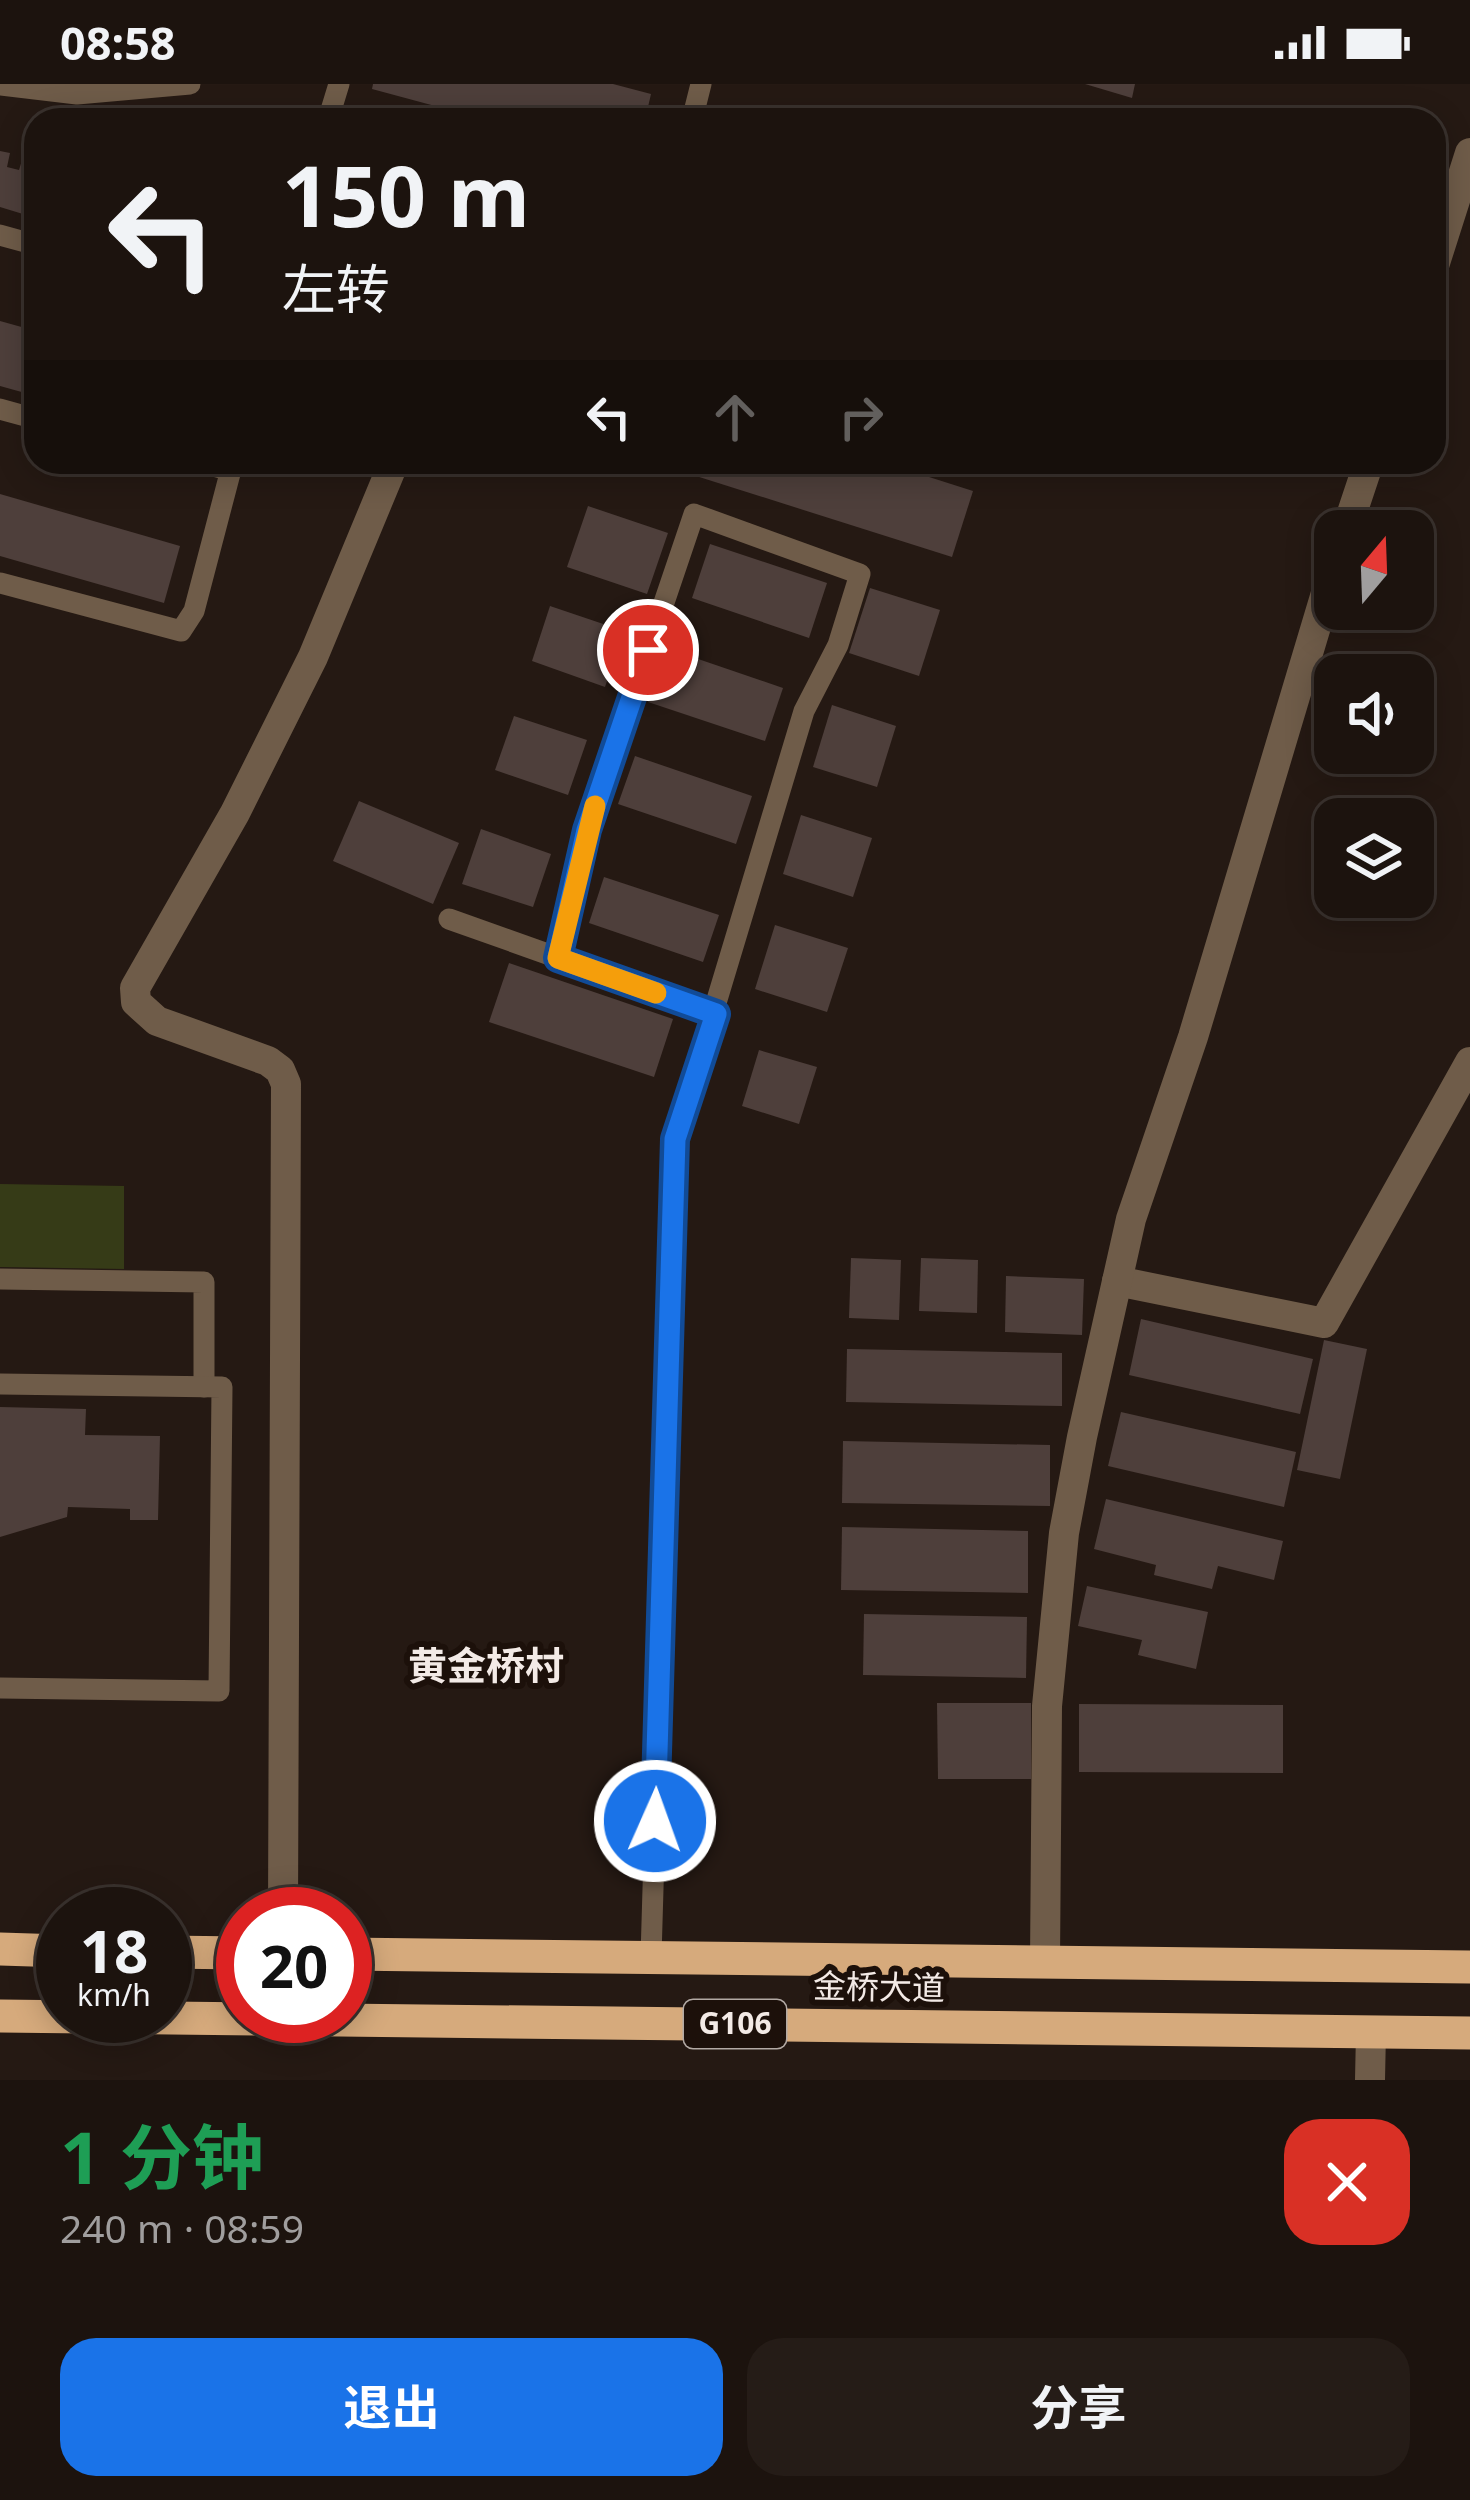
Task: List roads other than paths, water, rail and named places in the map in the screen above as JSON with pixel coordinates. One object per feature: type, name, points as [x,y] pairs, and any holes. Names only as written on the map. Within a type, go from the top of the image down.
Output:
[{"type":"highway","points":[[0,1949],[36,1950]]},
{"type":"highway","name":"金桥大道","points":[[372,1954],[1470,1967]]},
{"type":"highway","name":"金桥大道","points":[[0,2015],[1470,2033]]},
{"type":"street","points":[[1446,228],[1470,153]]},
{"type":"street","points":[[284,1887],[286,1084],[280,1070],[268,1061],[157,1021],[136,1002],[135,988],[235,813],[313,656],[389,474]]},
{"type":"street","points":[[1353,510],[1366,474]]},
{"type":"street","points":[[1045,1962],[1047,1706],[1054,1619],[1078,1456],[1131,1219],[1193,1037],[1315,630]]},
{"type":"street","points":[[1117,1280],[1324,1323],[1470,1062]]},
{"type":"street","points":[[1370,2080],[1371,2032]]},
{"type":"lane","points":[[0,86],[77,94],[190,84]]},
{"type":"lane","points":[[0,584],[181,631],[194,611],[230,474]]},
{"type":"lane","points":[[558,958],[587,830],[694,514],[860,574],[838,645],[804,711],[675,1139],[651,1958]]},
{"type":"lane","points":[[448,919],[716,1014]]},
{"type":"lane","points":[[0,1279],[204,1282],[204,1387]]},
{"type":"lane","points":[[0,1384],[222,1387],[219,1691],[0,1688]]},
{"type":"district","name":"黄金桥村","points":[[486,1666]]}]
